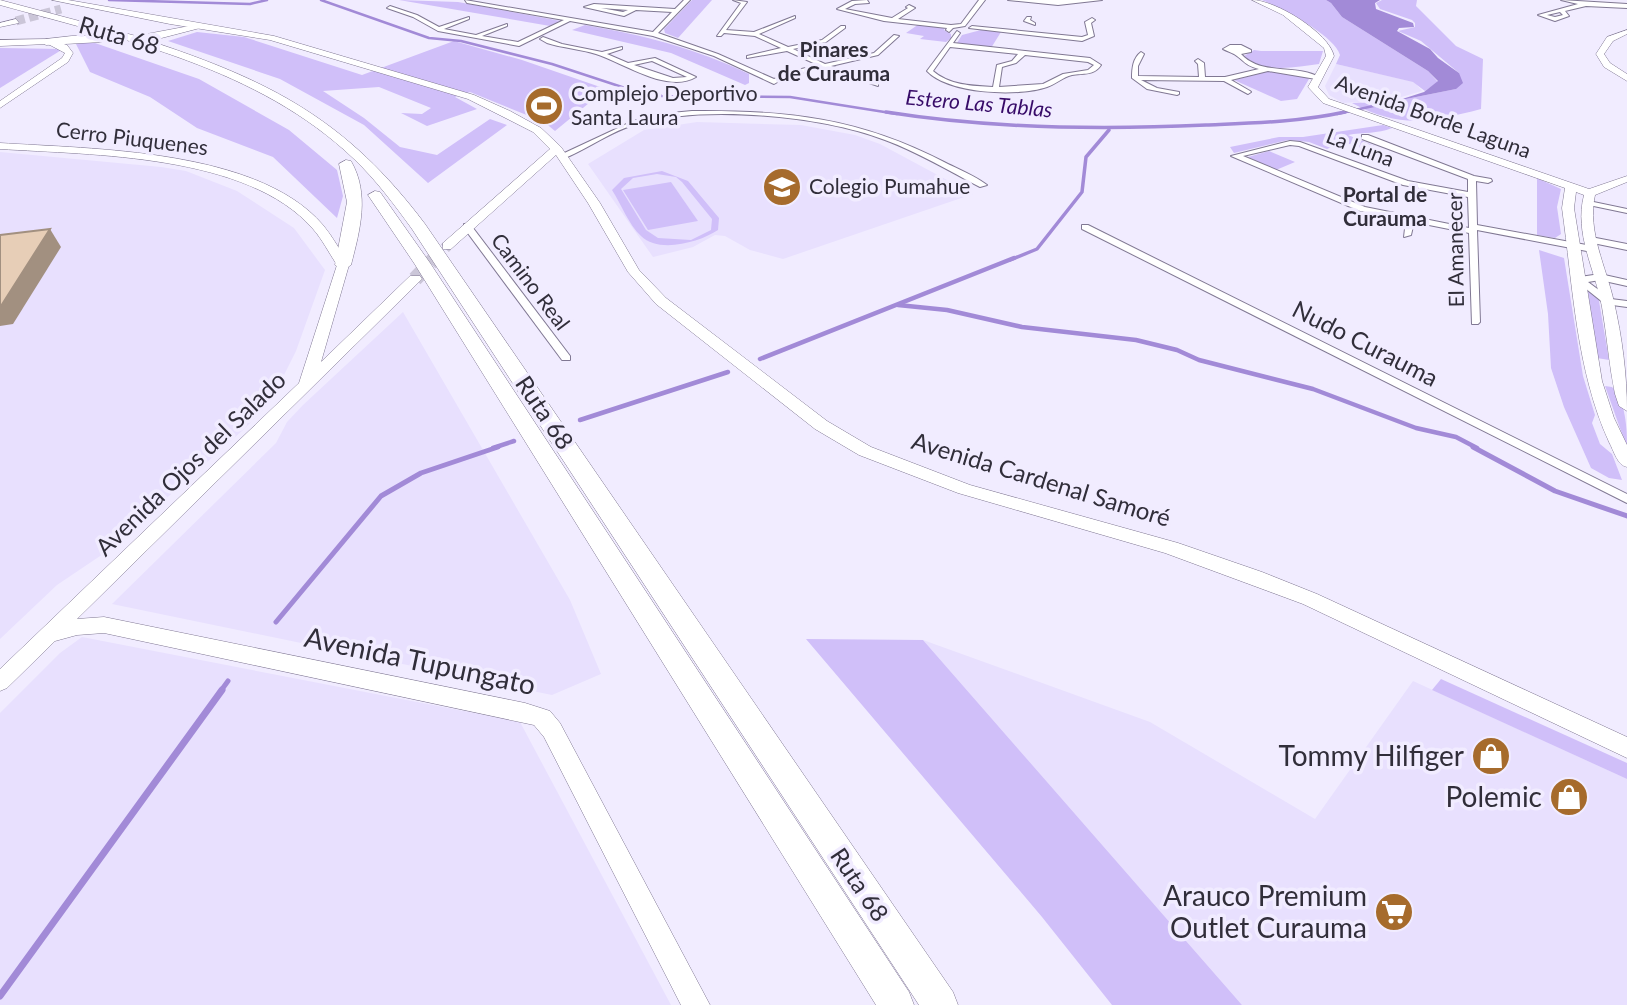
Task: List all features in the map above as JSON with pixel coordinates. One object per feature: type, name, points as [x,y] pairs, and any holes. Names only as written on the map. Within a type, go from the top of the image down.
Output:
[{"type":"highway","name":"Ruta 68","points":[[0,2],[131,39],[157,41],[225,72],[298,110],[349,147],[393,193],[476,312],[940,1005]]},
{"type":"highway","name":"Ruta 68","points":[[0,9],[180,63],[251,95],[309,131],[346,164],[378,199],[408,240],[896,1005]]},
{"type":"highway","points":[[157,41],[196,26]]},
{"type":"highway","points":[[46,42],[72,38],[108,40]]},
{"type":"highway","points":[[343,265],[356,210],[356,189],[346,164]]},
{"type":"street","name":"Avenida Cardenal Samoré","points":[[57,0],[271,38],[471,97],[529,124],[560,152],[594,203],[634,272],[661,301],[811,418],[865,451],[964,489],[1171,548],[1277,586],[1627,748]]},
{"type":"street","points":[[654,34],[687,0]]},
{"type":"street","points":[[736,0],[744,2],[717,37],[722,40],[755,34],[793,17]]},
{"type":"street","points":[[847,6],[840,9],[893,20],[951,27],[964,23],[982,0]]},
{"type":"street","points":[[1011,0],[1058,3],[1099,0]]},
{"type":"street","name":"Avenida Borde Laguna","points":[[1256,0],[1286,13],[1326,45],[1330,53],[1317,71],[1312,87],[1337,106],[1572,188],[1589,198]]},
{"type":"street","points":[[1564,0],[1627,6]]},
{"type":"street","points":[[468,1],[654,34],[716,55],[774,82],[785,76]]},
{"type":"street","points":[[61,9],[79,4]]},
{"type":"street","points":[[1563,12],[1586,4]]},
{"type":"street","points":[[579,11],[589,5],[676,11]]},
{"type":"street","points":[[390,8],[415,16],[438,29],[519,44],[570,19]]},
{"type":"street","points":[[415,16],[427,12]]},
{"type":"street","points":[[893,20],[901,13]]},
{"type":"street","points":[[438,29],[467,18]]},
{"type":"street","points":[[0,25],[16,21]]},
{"type":"street","points":[[583,22],[543,39],[602,54],[627,65],[671,79],[694,77],[653,58],[627,65]]},
{"type":"street","points":[[964,23],[972,28],[1082,39],[1091,36],[1090,28]]},
{"type":"street","points":[[479,35],[505,24]]},
{"type":"street","points":[[1027,34],[1033,24]]},
{"type":"street","points":[[749,57],[824,41],[843,27]]},
{"type":"street","points":[[951,27],[949,30],[957,33],[971,32],[972,28]]},
{"type":"street","points":[[723,31],[755,34],[825,66],[876,85]]},
{"type":"street","points":[[950,45],[1090,60],[1098,65],[1096,69],[1067,74],[1046,85],[1023,89],[962,87],[933,76],[930,71],[957,33]]},
{"type":"street","points":[[762,77],[785,76],[876,54],[895,36]]},
{"type":"street","points":[[1625,36],[1604,46],[1600,54],[1607,65],[1627,78]]},
{"type":"street","points":[[574,47],[589,41]]},
{"type":"street","points":[[0,43],[46,42],[65,47],[69,51],[67,58],[0,105]]},
{"type":"street","points":[[602,54],[620,48]]},
{"type":"street","points":[[996,88],[999,66],[1014,62],[1023,52]]},
{"type":"street","points":[[1237,53],[1247,62],[1270,69],[1317,71]]},
{"type":"street","points":[[1135,78],[1135,66],[1141,54]]},
{"type":"street","points":[[1617,60],[1627,68]]},
{"type":"street","points":[[1198,61],[1201,63],[1202,80]]},
{"type":"street","points":[[657,75],[678,69]]},
{"type":"street","points":[[1135,78],[1225,79],[1270,69]]},
{"type":"street","points":[[1135,78],[1154,89],[1177,93]]},
{"type":"street","points":[[1225,79],[1248,92]]},
{"type":"street","points":[[745,114],[747,102]]},
{"type":"street","points":[[447,246],[542,158],[621,127],[644,120],[675,116],[745,114],[818,120],[866,130],[888,138],[983,185]]},
{"type":"street","points":[[1365,137],[1472,178],[1488,181]]},
{"type":"street","name":"La Luna","points":[[1410,219],[1363,209],[1236,156],[1295,144],[1406,183],[1473,195]]},
{"type":"street","name":"Cerro Piuquenes","points":[[0,146],[158,159],[229,175],[271,192],[303,213],[329,240],[343,265]]},
{"type":"street","name":"El Amanecer","points":[[1472,178],[1475,322]]},
{"type":"street","points":[[1589,198],[1605,185],[1627,179]]},
{"type":"street","points":[[1572,188],[1568,208],[1594,381],[1606,418],[1627,462]]},
{"type":"street","points":[[1589,198],[1626,212]]},
{"type":"street","points":[[1589,198],[1592,244],[1620,343],[1620,388],[1627,406]]},
{"type":"street","points":[[1407,236],[1410,219],[1574,249],[1592,244],[1627,247]]},
{"type":"street","name":"Camino Real","points":[[467,226],[566,358]]},
{"type":"street","name":"Nudo Curauma","points":[[1085,227],[1627,499]]},
{"type":"street","points":[[303,390],[343,265]]},
{"type":"street","points":[[1580,280],[1600,277],[1627,283]]},
{"type":"street","name":"Avenida Ojos del Salado","points":[[0,682],[415,279]]},
{"type":"street","points":[[1580,280],[1608,302],[1627,304]]},
{"type":"street","points":[[1594,381],[1620,388]]},
{"type":"street","name":"Avenida Tupungato","points":[[48,635],[77,627],[104,625],[542,718],[558,742],[696,1005]]},
{"type":"shaded area","points":[[399,0],[458,2],[561,21],[550,26]]},
{"type":"shaded area","points":[[692,0],[712,0],[678,38],[665,33],[664,29]]},
{"type":"shaded area","points":[[1262,0],[1326,0],[1342,17],[1428,71],[1438,82],[1425,91],[1413,82],[1336,64],[1340,55],[1328,39],[1306,23]]},
{"type":"shaded area","points":[[1326,0],[1380,0],[1375,3],[1376,9],[1413,23],[1414,27],[1399,28],[1397,31],[1430,49],[1459,73],[1463,83],[1456,89],[1396,101],[1424,92],[1438,81],[1428,71],[1342,17]]},
{"type":"shaded area","points":[[1382,0],[1417,0],[1416,6],[1456,46],[1483,59],[1481,109],[1416,121],[1385,117],[1352,103],[1396,101],[1456,89],[1459,73],[1421,41],[1398,31],[1415,27],[1415,23],[1380,9],[1376,3]]},
{"type":"shaded area","points":[[919,24],[945,26],[944,30],[951,34],[951,38],[946,42],[920,39],[924,36],[906,33]]},
{"type":"shaded area","points":[[585,25],[648,38],[709,57],[749,74],[749,83],[745,85],[671,53],[572,30]]},
{"type":"shaded area","points":[[981,30],[1001,32],[991,48],[957,43],[962,35]]},
{"type":"shaded area","points":[[197,32],[244,37],[362,75],[454,41],[522,60],[606,89],[555,131],[544,122],[470,92],[455,97],[477,109],[427,126],[401,113],[422,114],[431,108],[379,87],[323,91],[364,118],[400,147],[437,155],[490,119],[507,125],[428,183],[364,125],[280,79],[168,41]]},
{"type":"shaded area","points":[[75,42],[95,43],[199,79],[289,130],[337,170],[343,196],[337,218],[273,157],[197,128],[150,97],[90,72]]},
{"type":"shaded area","points":[[0,48],[63,49],[0,88]]},
{"type":"shaded area","points":[[1254,50],[1323,51],[1319,64],[1280,68],[1252,62],[1244,56]]},
{"type":"shaded area","points":[[1336,64],[1414,82],[1422,91],[1391,100],[1343,103],[1329,95],[1325,86]]},
{"type":"shaded area","points":[[1270,71],[1309,79],[1297,99],[1281,101],[1234,80]]},
{"type":"shaded area","name":"Colegio Pumahue","points":[[697,122],[801,125],[855,135],[880,144],[973,194],[783,259],[750,250],[725,236],[715,235],[693,247],[653,257],[588,164],[644,130]]},
{"type":"shaded area","points":[[1383,125],[1392,128],[1348,135],[1375,146],[1366,150],[1344,142],[1327,149],[1309,142],[1288,140],[1234,153],[1230,147],[1279,137],[1303,137]]},
{"type":"shaded area","points":[[1269,151],[1295,162],[1276,170],[1248,157]]},
{"type":"shaded area","points":[[0,152],[186,171],[237,191],[294,228],[325,270],[296,351],[270,403],[106,552],[57,585],[0,639]]},
{"type":"shaded area","points":[[662,171],[688,181],[719,218],[718,230],[701,239],[680,244],[658,244],[649,241],[633,226],[612,190],[624,178]],"holes":[[[657,174],[676,177],[712,219],[711,230],[691,240],[658,238],[646,230],[621,189],[633,178]]]},
{"type":"shaded area","points":[[1537,178],[1561,189],[1557,207],[1561,234],[1555,238],[1537,235]]},
{"type":"shaded area","points":[[671,182],[698,221],[648,230],[623,190]]},
{"type":"shaded area","points":[[1539,250],[1564,258],[1583,376],[1595,415],[1592,423],[1600,444],[1612,454],[1622,480],[1609,478],[1591,468],[1564,407],[1551,368],[1548,314]]},
{"type":"shaded area","points":[[1588,291],[1598,295],[1609,360],[1597,358]]},
{"type":"shaded area","points":[[403,312],[570,600],[601,674],[552,695],[112,604],[276,443],[287,422],[303,405]]},
{"type":"shaded area","points":[[1605,386],[1612,387],[1617,393],[1623,408],[1627,448]]},
{"type":"shaded area","points":[[82,637],[520,722],[671,1005],[0,1005],[0,713],[60,653]]},
{"type":"shaded area","points":[[806,639],[923,640],[1242,1005],[1112,1005],[1042,917]]},
{"type":"shaded area","name":"Arauco Premium Outlet Curauma","points":[[923,640],[1150,722],[1315,819],[1413,681],[1627,779],[1627,1005],[1242,1005]]},
{"type":"shaded area","points":[[1441,679],[1627,763],[1627,779],[1432,690]]},
{"type":"building","points":[[50,229],[1,306],[0,306],[0,235]]},
{"type":"waterway","name":"Estero Las Tablas","points":[[109,0],[250,4],[267,0]]},
{"type":"waterway","name":"Estero Las Tablas","points":[[321,0],[429,38],[461,41],[552,64],[628,89],[662,96],[790,97],[897,114]]},
{"type":"waterway","name":"Estero Las Tablas","points":[[1337,114],[1396,101]]},
{"type":"waterway","name":"Estero Las Tablas","points":[[886,112],[966,122],[1086,128],[1259,123],[1345,112]]},
{"type":"waterway","points":[[1010,260],[1037,249],[1082,192],[1086,157],[1109,130]]},
{"type":"waterway","points":[[760,359],[1014,258]]},
{"type":"waterway","points":[[898,305],[947,310],[1022,327],[1136,340],[1177,350],[1199,360],[1313,389],[1416,428],[1456,437],[1477,448]]},
{"type":"waterway","points":[[580,420],[728,372]]},
{"type":"waterway","points":[[493,448],[514,441]]},
{"type":"waterway","points":[[276,622],[381,496],[421,473],[498,447]]},
{"type":"waterway","points":[[1473,447],[1555,491],[1627,516]]},
{"type":"waterway","points":[[220,692],[228,681]]},
{"type":"waterway","points":[[0,996],[222,690]]},
{"type":"tunnel","points":[[16,21],[61,9]]},
{"type":"tunnel","points":[[434,260],[447,246]]},
{"type":"tunnel","points":[[415,279],[435,258]]},
{"type":"place","name":"Complejo Deportivo Santa Laura","points":[[544,106]]},
{"type":"place","name":"Colegio Pumahue","points":[[782,187]]},
{"type":"place","name":"Tommy Hilfiger","points":[[1491,756]]},
{"type":"place","name":"Polemic","points":[[1569,797]]},
{"type":"place","name":"Arauco Premium Outlet Curauma","points":[[1394,912]]},
{"type":"district","name":"Pinares de Curauma","points":[[834,62]]},
{"type":"district","name":"Portal de Curauma","points":[[1385,207]]}]
